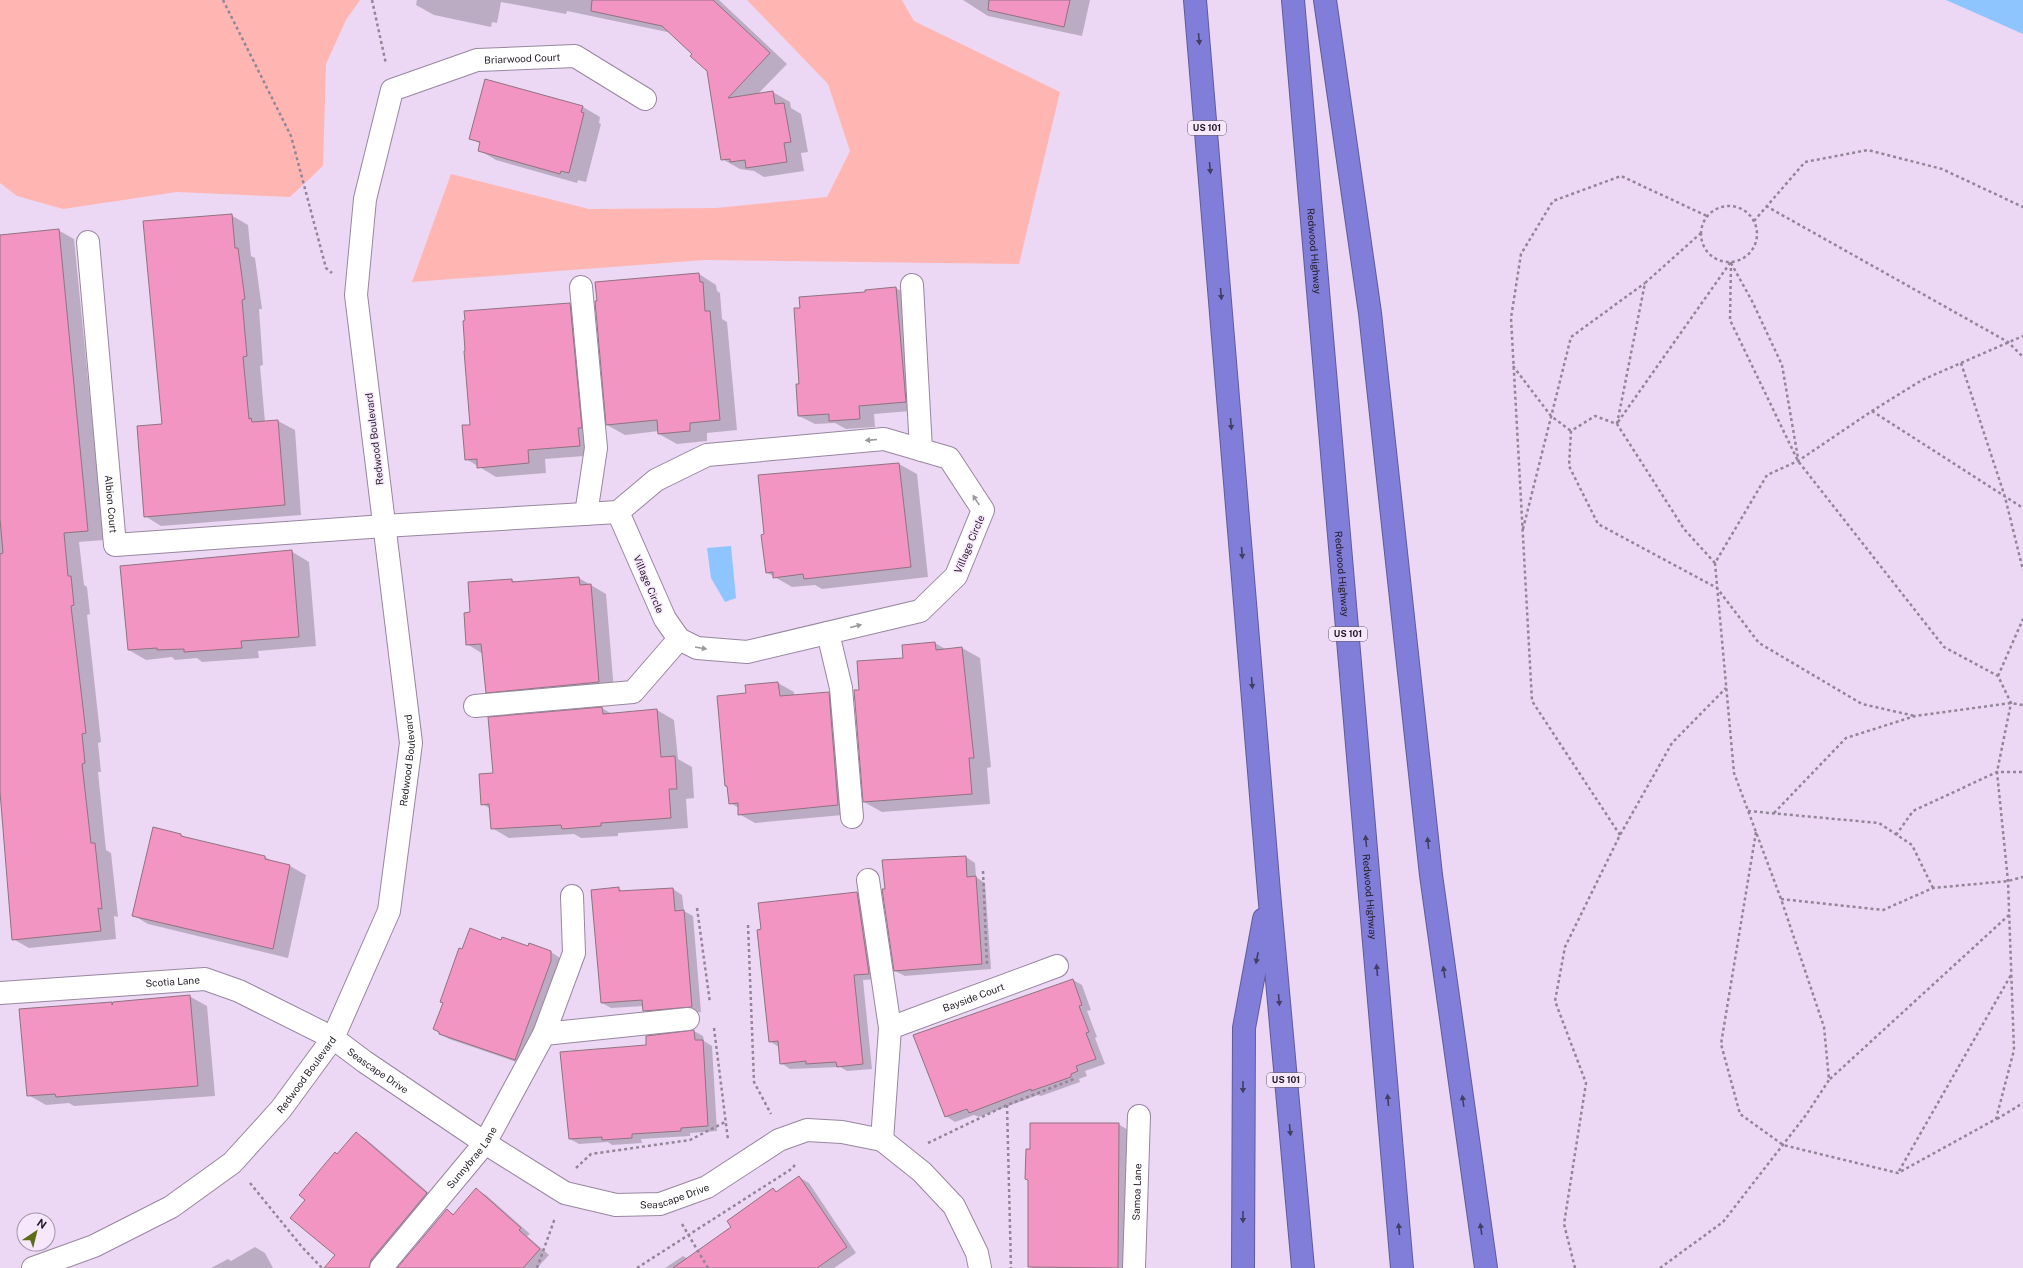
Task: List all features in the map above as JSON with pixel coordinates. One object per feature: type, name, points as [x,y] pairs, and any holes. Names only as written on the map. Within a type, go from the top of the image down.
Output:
[{"type":"highway","name":"US 101","points":[[1195,0],[1269,892],[1303,1268]]},
{"type":"highway","name":"Redwood Highway","points":[[1293,0],[1402,1268]]},
{"type":"highway","points":[[1325,0],[1370,313],[1432,875],[1486,1268]]},
{"type":"highway","points":[[1243,1268],[1244,1028],[1269,892]]},
{"type":"street","name":"Briarwood Court","points":[[392,90],[477,60],[575,56],[644,99]]},
{"type":"street","name":"Redwood Boulevard","points":[[33,1268],[94,1246],[171,1207],[232,1163],[281,1109],[333,1038],[389,911],[411,743],[356,295],[365,198],[392,90]]},
{"type":"street","name":"Albion Court","points":[[88,242],[115,546],[384,526]]},
{"type":"street","points":[[912,285],[921,450]]},
{"type":"street","points":[[581,287],[596,448],[586,514]]},
{"type":"street","name":"Village Circle","points":[[884,439],[921,450],[949,458],[983,510],[956,576],[920,611],[747,652],[697,648],[679,639],[665,620],[618,512],[656,480],[707,455],[884,439]]},
{"type":"street","points":[[384,526],[618,512]]},
{"type":"street","points":[[828,633],[841,688],[852,817]]},
{"type":"street","points":[[475,706],[633,692],[679,639]]},
{"type":"street","points":[[868,880],[890,1028],[882,1140]]},
{"type":"street","name":"Sunnybrae Lane","points":[[380,1268],[485,1143],[544,1034],[574,953],[572,896]]},
{"type":"street","name":"Bayside Court","points":[[890,1028],[1057,966]]},
{"type":"street","name":"Scotia Lane","points":[[0,993],[205,979],[239,991],[333,1038]]},
{"type":"street","points":[[544,1034],[688,1019]]},
{"type":"street","name":"Seascape Drive","points":[[333,1038],[365,1062],[485,1143],[565,1193],[616,1204],[660,1204],[707,1187],[779,1140],[807,1130],[842,1132],[882,1140],[922,1172],[954,1206],[977,1253],[980,1268]]},
{"type":"street","name":"Samoa Lane","points":[[1134,1268],[1139,1116]]},
{"type":"path","points":[[223,0],[291,136],[326,268],[356,295]]},
{"type":"path","points":[[372,0],[392,90]]},
{"type":"path","points":[[1754,221],[1805,162],[1868,150],[1942,169],[2023,207]]},
{"type":"path","points":[[1620,835],[1532,701],[1511,318],[1521,254],[1553,201],[1621,176],[1707,216]]},
{"type":"path","points":[[1522,532],[1571,337],[1645,283],[1701,233],[1707,216],[1722,207],[1732,206],[1748,213],[1754,221],[1757,239],[1754,248],[1740,260],[1731,262],[1721,261],[1713,257],[1706,250],[1701,233]]},
{"type":"path","points":[[1766,206],[2008,342],[2023,358]]},
{"type":"path","points":[[1616,424],[1731,262]]},
{"type":"path","points":[[1731,262],[1752,301],[1782,365],[1798,461]]},
{"type":"path","points":[[1731,262],[1730,320],[1757,379],[1798,461],[1944,647],[1998,676],[2011,703],[1997,772],[2008,881],[2014,1050],[1996,1119]]},
{"type":"path","points":[[1616,424],[1645,283]]},
{"type":"path","points":[[1829,1080],[1824,1028],[1781,899],[1734,773],[1715,563],[1767,475],[1798,461],[1872,411],[1922,380],[2023,336]]},
{"type":"path","points":[[1961,363],[2004,497],[2023,570]]},
{"type":"path","points":[[1514,366],[1551,416],[1571,431]]},
{"type":"path","points":[[1872,411],[2023,508]]},
{"type":"path","points":[[1571,431],[1595,416],[1616,424],[1684,529],[1715,563]]},
{"type":"path","points":[[1571,431],[1569,466],[1598,524],[1717,588],[1760,643],[1862,704],[1915,716]]},
{"type":"path","points":[[1998,676],[2023,619]]},
{"type":"path","points":[[1575,1268],[1564,1224],[1586,1083],[1555,1001],[1565,948],[1620,835],[1672,742],[1726,688]]},
{"type":"path","points":[[1774,813],[1846,738],[1915,716],[2011,703],[2023,705]]},
{"type":"path","points":[[1896,835],[1913,811],[1997,772],[2023,772]]},
{"type":"path","points":[[1748,811],[1879,823],[1912,845],[1933,888]]},
{"type":"path","points":[[1756,832],[1721,1044],[1740,1114],[1783,1145],[1898,1173],[2023,1103]]},
{"type":"path","points":[[983,871],[987,967],[995,989]]},
{"type":"path","points":[[1781,899],[1883,910],[1933,888],[2008,881],[2023,878]]},
{"type":"path","points":[[1660,1268],[1723,1222],[1783,1145],[1829,1080],[2009,914]]},
{"type":"path","points":[[748,925],[754,1082],[771,1114]]},
{"type":"path","points":[[1898,1173],[2012,974]]},
{"type":"path","points":[[924,1145],[1007,1105],[1074,1079]]},
{"type":"path","points":[[1007,1105],[1011,1268]]},
{"type":"path","points":[[575,1169],[591,1154],[690,1140],[727,1121]]},
{"type":"path","points":[[637,1268],[793,1168],[796,1162]]},
{"type":"path","points":[[250,1183],[302,1247],[322,1268]]},
{"type":"path","points":[[537,1268],[556,1215]]},
{"type":"path","points":[[682,1223],[687,1235],[708,1268]]},
{"type":"shaded area","points":[[0,0],[360,0],[346,20],[326,64],[323,166],[290,197],[177,192],[63,209],[17,196],[0,183]]},
{"type":"shaded area","points":[[747,0],[902,0],[914,21],[1060,92],[1019,264],[705,260],[412,282],[451,174],[589,209],[716,208],[827,197],[850,151],[828,84]]},
{"type":"water","points":[[1946,0],[2023,0],[2023,34]]},
{"type":"water","points":[[731,546],[736,598],[725,602],[711,578],[707,548]]},
{"type":"building","points":[[592,0],[713,0],[770,53],[728,98],[773,91],[775,104],[784,103],[791,142],[784,143],[787,162],[746,168],[745,160],[730,162],[730,159],[721,160],[707,71],[690,56],[692,54],[662,26],[591,11]]},
{"type":"building","points":[[989,0],[1070,0],[1064,27],[988,10]]},
{"type":"building","points":[[485,79],[583,106],[581,112],[584,113],[569,173],[561,171],[560,174],[478,151],[480,142],[469,139]]},
{"type":"building","points":[[232,214],[235,248],[238,248],[245,299],[242,300],[247,356],[243,357],[249,419],[251,418],[252,422],[278,420],[285,505],[144,517],[137,426],[162,424],[143,221]]},
{"type":"building","points":[[59,229],[88,531],[64,533],[68,576],[71,576],[74,605],[71,606],[86,733],[82,734],[85,763],[82,764],[91,843],[95,843],[102,909],[98,908],[101,931],[12,940],[0,792],[0,554],[3,553],[0,519],[0,235]]},
{"type":"building","points":[[699,273],[700,282],[703,282],[705,311],[710,311],[720,420],[690,423],[690,431],[658,434],[657,420],[606,425],[595,301],[597,301],[595,282]]},
{"type":"building","points":[[896,287],[906,402],[859,406],[860,419],[829,421],[829,414],[798,416],[796,384],[799,384],[794,308],[800,308],[799,297],[865,292],[865,290]]},
{"type":"building","points":[[570,303],[582,428],[578,428],[580,446],[528,450],[529,463],[477,468],[477,459],[465,460],[462,425],[470,425],[464,351],[464,311]]},
{"type":"building","points":[[899,463],[911,567],[804,579],[803,574],[773,578],[773,572],[766,573],[761,535],[764,534],[758,475]]},
{"type":"building","points":[[292,550],[299,637],[241,641],[242,648],[184,652],[184,649],[157,650],[157,648],[128,650],[120,566]]},
{"type":"building","points":[[579,577],[580,585],[591,584],[599,682],[486,693],[481,644],[466,645],[464,613],[470,612],[468,582],[512,579],[512,582]]},
{"type":"building","points":[[935,642],[936,650],[962,647],[974,758],[969,758],[972,794],[863,802],[854,690],[859,690],[857,661],[903,658],[902,645]]},
{"type":"building","points":[[778,682],[780,696],[829,692],[838,805],[738,815],[738,803],[729,804],[727,786],[725,786],[717,696],[746,693],[745,685]]},
{"type":"building","points":[[602,707],[603,714],[657,709],[661,757],[675,756],[677,789],[669,789],[671,818],[601,823],[601,826],[562,829],[561,825],[491,829],[489,804],[481,805],[479,774],[493,773],[488,717]]},
{"type":"building","points":[[153,827],[181,834],[181,836],[265,856],[265,859],[290,865],[273,949],[132,916]]},
{"type":"building","points":[[966,856],[967,877],[976,876],[982,964],[894,971],[882,889],[885,889],[882,860]]},
{"type":"building","points":[[619,887],[619,891],[673,888],[675,911],[684,910],[692,1007],[643,1011],[642,1000],[601,1003],[591,890]]},
{"type":"building","points":[[857,892],[869,974],[854,975],[863,1064],[837,1067],[836,1062],[806,1064],[806,1061],[780,1064],[778,1041],[769,1042],[757,930],[761,929],[758,903]]},
{"type":"building","points":[[470,928],[501,940],[502,937],[528,946],[529,943],[551,951],[551,961],[515,1060],[439,1034],[439,1032],[433,1029],[443,1003],[440,1002],[459,948],[462,949]]},
{"type":"building","points":[[1073,979],[1082,1005],[1079,1006],[1089,1032],[1086,1033],[1096,1059],[1076,1066],[1078,1071],[1071,1074],[1071,1077],[1031,1091],[1031,1089],[969,1113],[967,1109],[945,1117],[913,1035]]},
{"type":"building","points":[[190,995],[198,1086],[56,1097],[55,1094],[27,1096],[19,1009],[112,1002],[112,1005],[113,1002]]},
{"type":"building","points":[[694,1030],[695,1040],[703,1040],[708,1126],[681,1128],[681,1131],[632,1134],[632,1138],[602,1140],[602,1137],[569,1139],[560,1052],[646,1045],[646,1036]]},
{"type":"building","points":[[1030,1123],[1119,1123],[1118,1268],[1028,1267],[1028,1180],[1025,1179],[1026,1149],[1030,1149]]},
{"type":"building","points":[[356,1132],[427,1193],[371,1260],[369,1268],[324,1268],[335,1255],[290,1218],[305,1200],[299,1195],[335,1152],[337,1154]]},
{"type":"building","points":[[799,1176],[847,1247],[817,1268],[673,1268],[731,1227],[727,1221],[773,1188],[776,1192]]},
{"type":"building","points":[[476,1188],[521,1228],[519,1230],[540,1249],[523,1268],[397,1268],[447,1209],[453,1215]]}]
